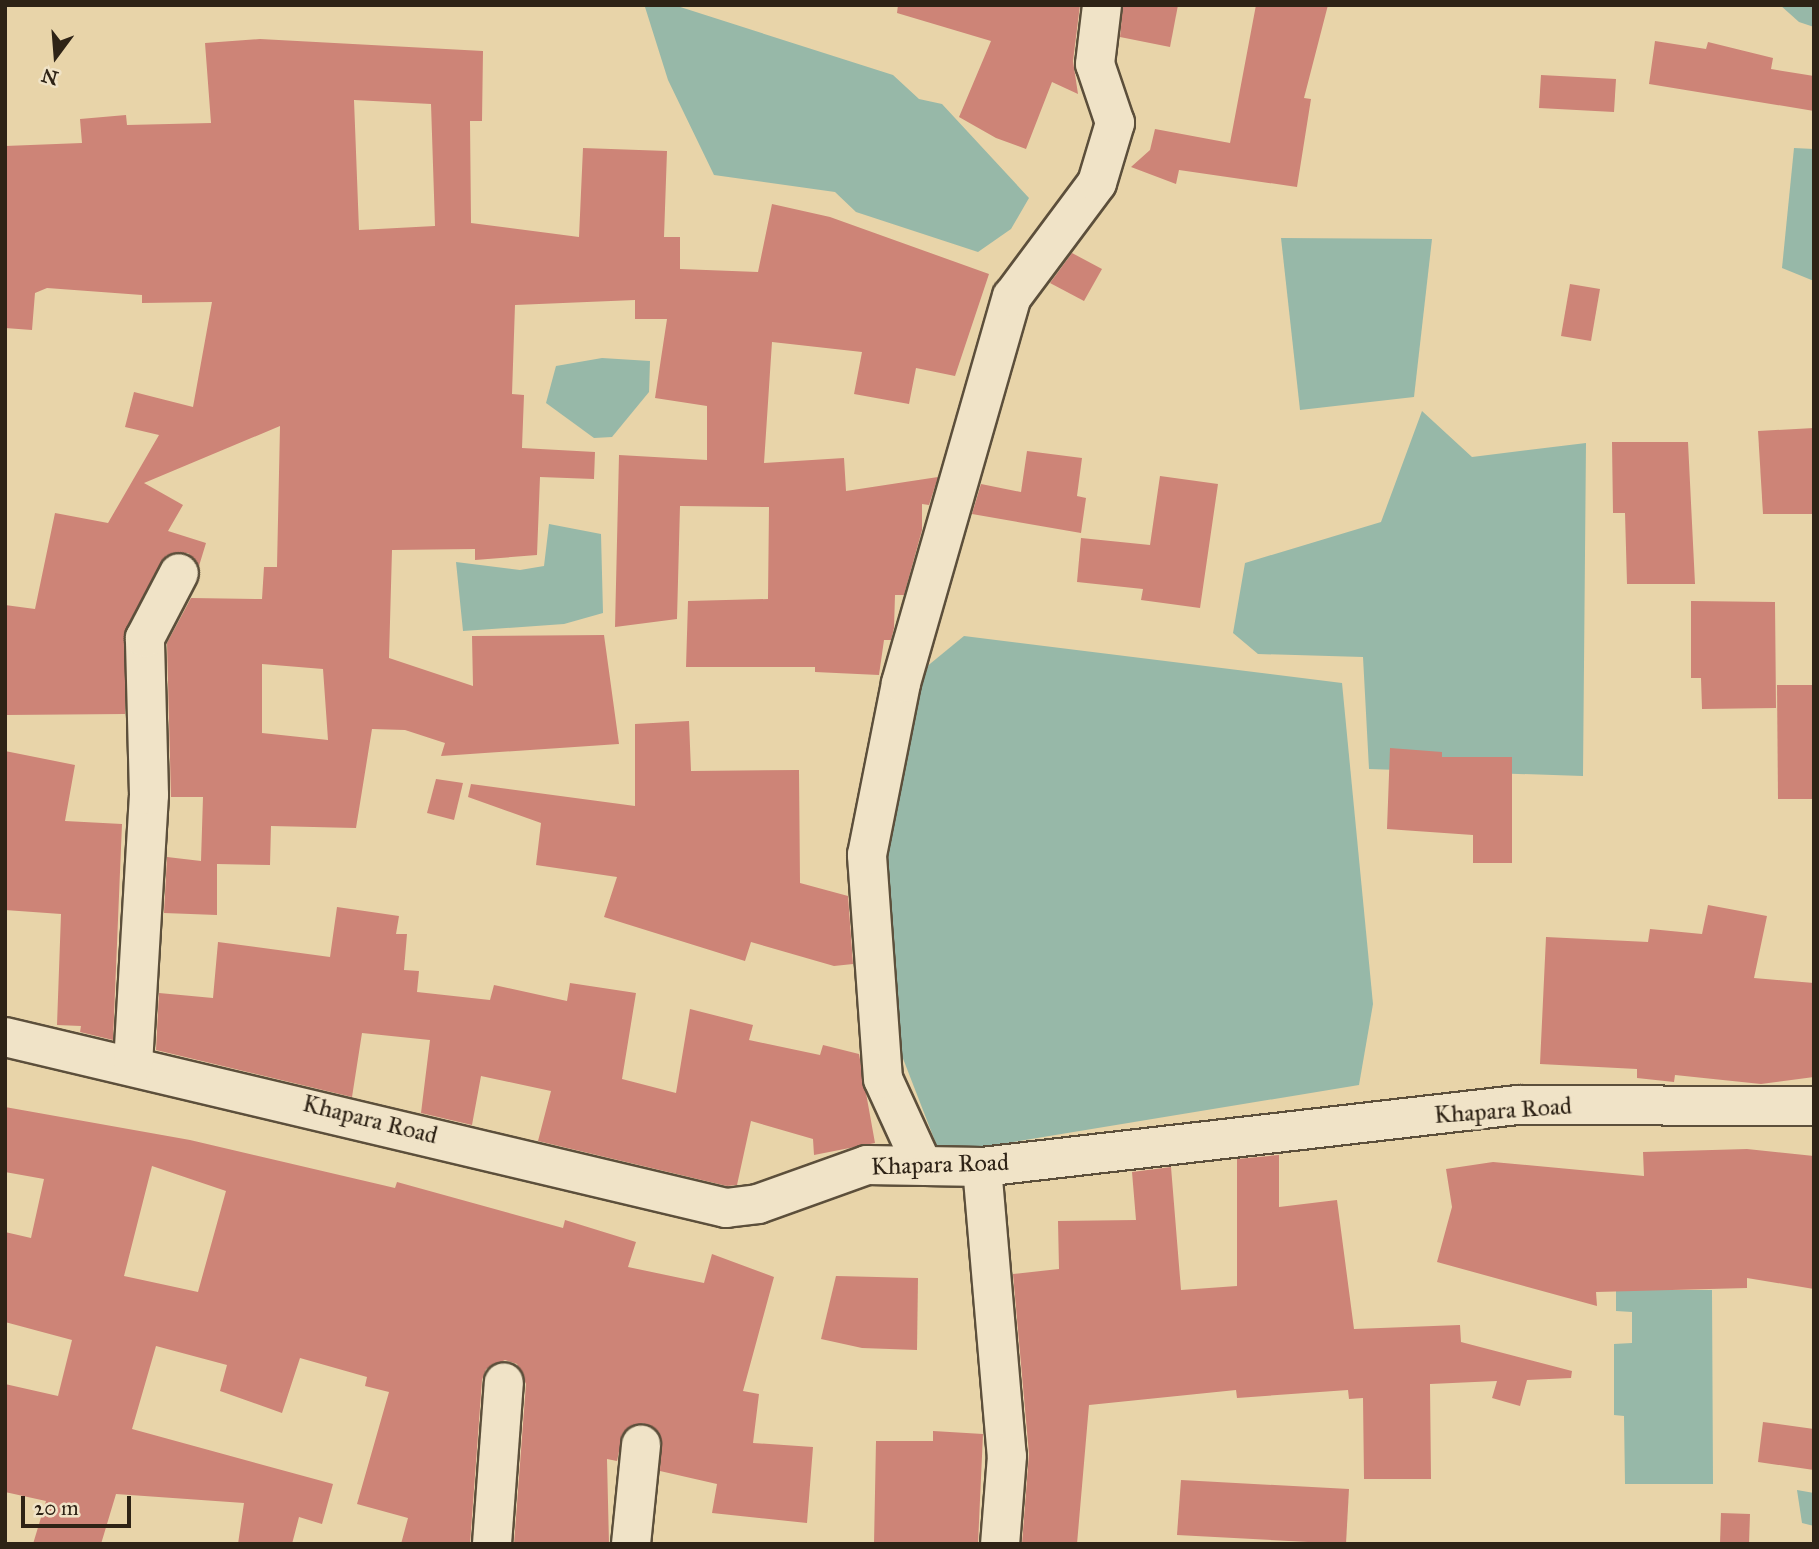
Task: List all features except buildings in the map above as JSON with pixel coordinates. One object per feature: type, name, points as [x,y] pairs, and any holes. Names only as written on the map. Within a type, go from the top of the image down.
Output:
[{"type":"street","points":[[922,1162],[883,1079],[867,855],[901,683],[1012,298],[1097,183],[1115,123],[1095,64],[1102,5]]},
{"type":"street","points":[[133,1064],[149,795],[145,638],[179,573]]},
{"type":"street","name":"Khapara Road","points":[[5,1037],[133,1064],[726,1208],[758,1204],[867,1165],[922,1162],[982,1167],[1517,1105],[1814,1106]]},
{"type":"street","points":[[982,1167],[1007,1456],[1000,1544]]},
{"type":"street","points":[[492,1544],[504,1382]]},
{"type":"street","points":[[631,1544],[640,1445]]},
{"type":"shaded area","points":[[674,5],[893,75],[919,99],[942,104],[1029,198],[1011,229],[978,252],[856,212],[835,192],[714,175],[668,80],[645,7]]},
{"type":"shaded area","points":[[1780,5],[1814,5],[1814,27],[1799,22]]},
{"type":"shaded area","points":[[1794,148],[1814,149],[1814,281],[1782,268]]},
{"type":"shaded area","points":[[1281,238],[1432,239],[1414,397],[1300,410]]},
{"type":"shaded area","points":[[602,358],[650,361],[649,392],[612,437],[594,438],[546,403],[556,366]]},
{"type":"shaded area","points":[[1422,411],[1472,457],[1586,443],[1583,776],[1369,769],[1363,657],[1258,654],[1233,633],[1245,563],[1381,522]]},
{"type":"shaded area","points":[[549,524],[601,534],[603,613],[564,624],[463,631],[456,562],[520,570],[544,566]]},
{"type":"shaded area","points":[[964,636],[1342,683],[1373,1004],[1359,1085],[940,1154],[890,1025],[879,826],[914,677]]},
{"type":"shaded area","points":[[1616,1290],[1712,1290],[1713,1484],[1625,1484],[1624,1416],[1614,1415],[1614,1344],[1632,1343],[1632,1312],[1616,1311]]},
{"type":"shaded area","points":[[1797,1490],[1814,1493],[1814,1526],[1802,1523]]}]
